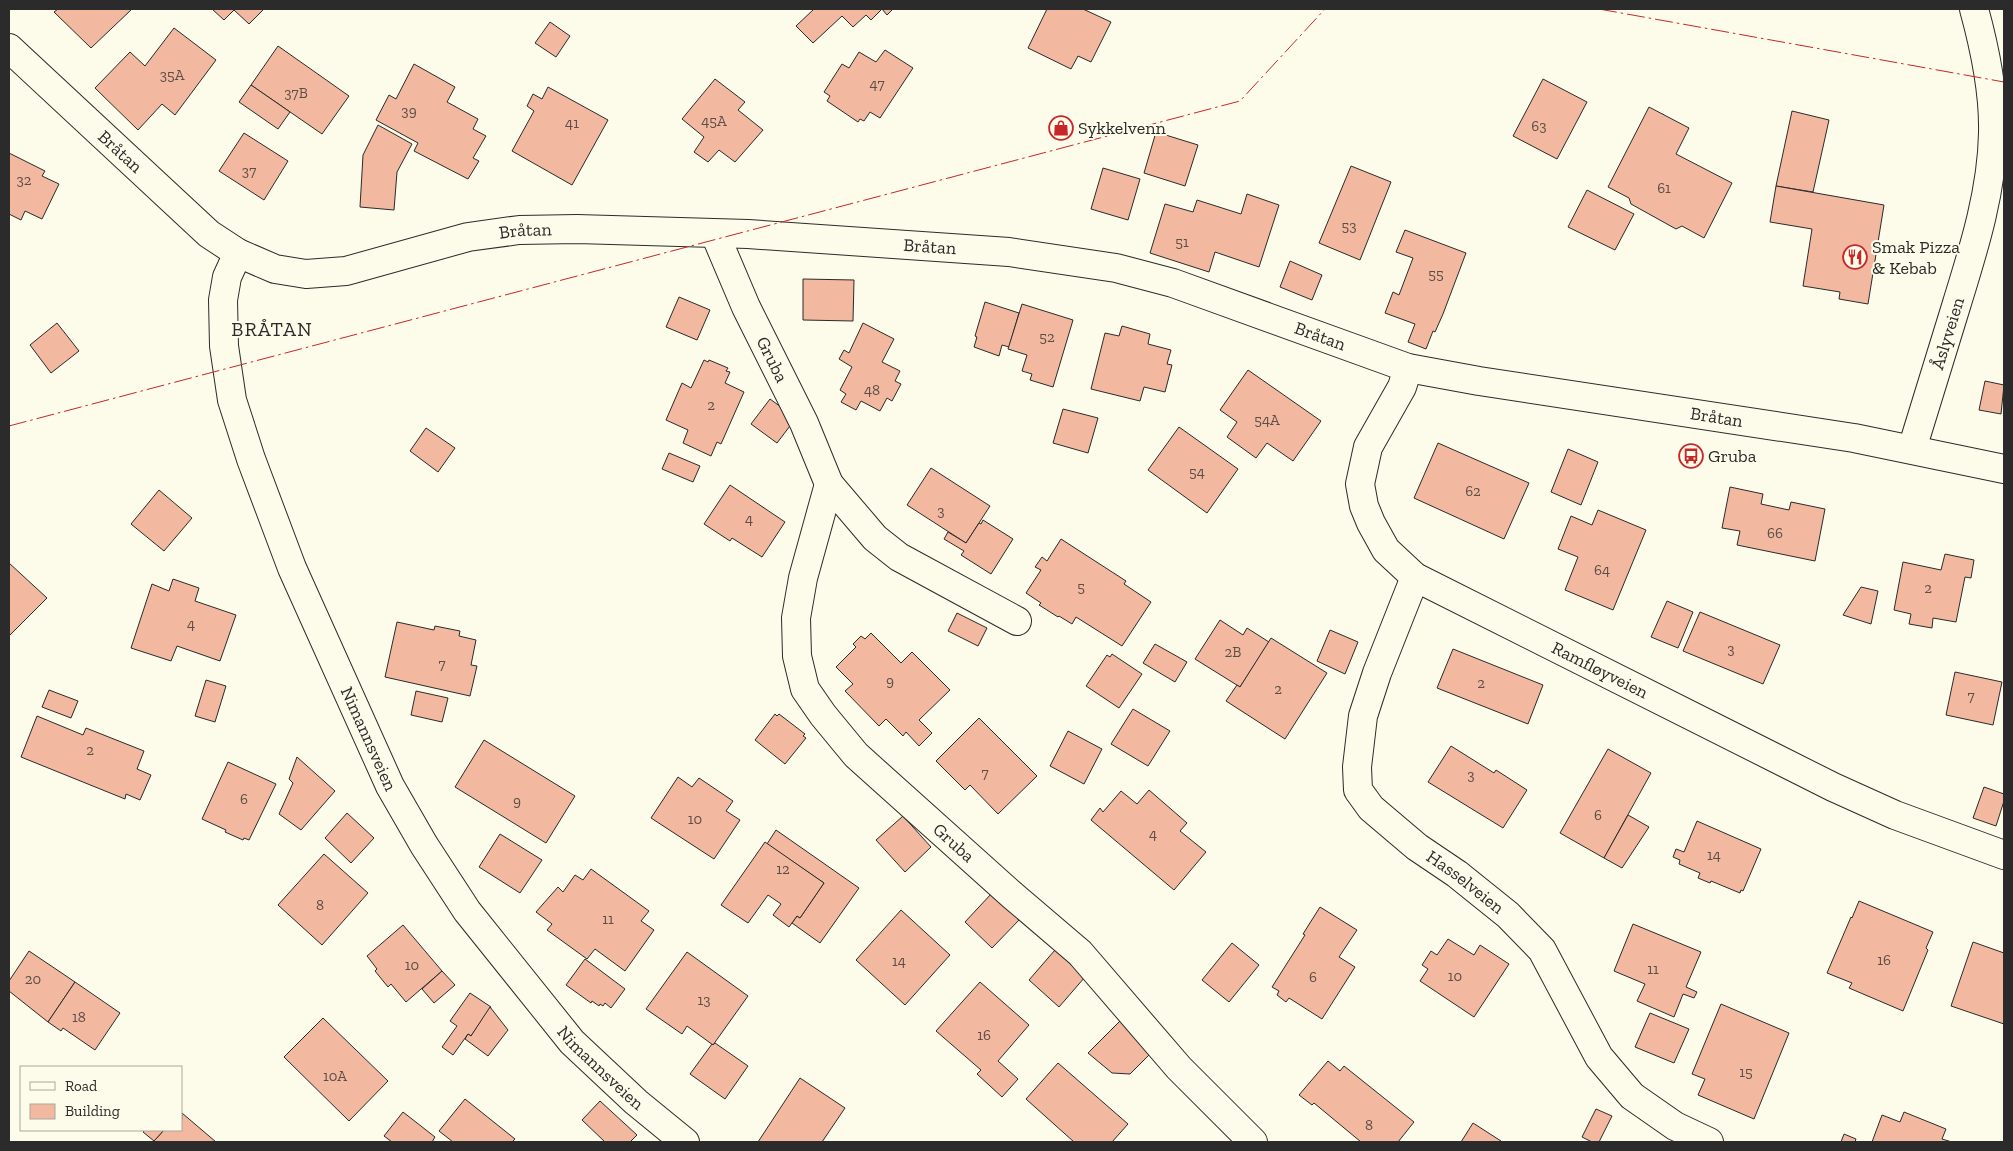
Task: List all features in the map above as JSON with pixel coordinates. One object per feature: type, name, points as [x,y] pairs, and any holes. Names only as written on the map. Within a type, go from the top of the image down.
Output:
[{"type":"street","name":"Åslyveien","points":[[1912,449],[1977,238],[1988,182],[1993,133],[1987,25]]},
{"type":"street","name":"Bråtan","points":[[9,48],[209,234],[238,253],[275,269],[306,274],[346,271],[468,237],[519,230],[748,234],[1010,252],[1116,268],[1173,283],[1408,368],[1479,381],[1854,438],[2004,469]]},
{"type":"street","name":"Gruba","points":[[715,234],[746,307],[804,423],[829,484],[875,538],[899,557],[1017,620]]},
{"type":"street","name":"Nimannsveien","points":[[238,253],[227,277],[223,300],[224,346],[232,400],[251,459],[292,568],[390,786],[424,845],[467,911],[572,1042],[636,1102],[685,1142]]},
{"type":"street","name":"Ramfløyveien","points":[[1408,368],[1402,387],[1368,447],[1360,484],[1364,506],[1386,550],[1415,577],[1832,787],[1894,815],[2004,855]]},
{"type":"street","name":"Gruba","points":[[829,484],[803,578],[796,618],[797,656],[805,689],[823,715],[856,755],[1012,895],[1080,953],[1179,1068],[1253,1142]]},
{"type":"street","name":"Hasselveien","points":[[1415,577],[1377,673],[1363,716],[1357,767],[1358,790],[1371,808],[1417,847],[1457,874],[1508,915],[1542,950],[1599,1058],[1632,1096],[1675,1126],[1709,1142]]},
{"type":"building","points":[[58,9],[132,9],[91,48],[54,12]]},
{"type":"building","points":[[212,9],[264,9],[249,24],[234,10],[224,20]]},
{"type":"building","points":[[814,9],[882,9],[871,20],[866,15],[853,27],[842,16],[813,43],[796,26]]},
{"type":"building","points":[[882,9],[893,9],[887,15]]},
{"type":"building","points":[[1047,9],[1083,9],[1111,22],[1091,62],[1078,56],[1071,69],[1028,48]]},
{"type":"building","points":[[550,22],[570,36],[556,57],[535,43]]},
{"type":"building","points":[[174,28],[216,60],[175,115],[162,104],[138,130],[95,88],[130,52],[145,66]]},
{"type":"building","points":[[278,46],[349,96],[322,134],[251,85]]},
{"type":"building","points":[[885,50],[913,68],[880,118],[870,112],[864,121],[860,119],[858,122],[827,101],[830,96],[824,92],[842,64],[849,68],[859,52],[876,62]]},
{"type":"building","points":[[414,64],[455,87],[447,102],[478,119],[473,129],[486,136],[473,158],[479,161],[468,179],[414,151],[418,143],[376,120],[389,95],[396,99]]},
{"type":"building","points":[[715,79],[745,102],[738,110],[763,130],[735,162],[719,150],[708,162],[694,152],[704,137],[682,119]]},
{"type":"building","points":[[1543,79],[1587,102],[1557,159],[1513,136]]},
{"type":"building","points":[[251,85],[290,112],[278,129],[239,102]]},
{"type":"building","points":[[548,87],[608,120],[572,185],[512,151],[534,111],[527,106],[533,94],[542,99]]},
{"type":"building","points":[[1649,107],[1689,128],[1676,154],[1732,183],[1704,238],[1682,226],[1676,229],[1631,204],[1629,198],[1608,187]]},
{"type":"building","points":[[1792,111],[1829,120],[1813,192],[1776,186]]},
{"type":"building","points":[[378,125],[412,144],[397,172],[394,210],[360,207],[363,155]]},
{"type":"building","points":[[1156,132],[1198,145],[1185,186],[1144,173]]},
{"type":"building","points":[[244,133],[288,161],[264,200],[219,171]]},
{"type":"building","points":[[9,153],[45,171],[42,176],[59,184],[42,219],[25,211],[21,220],[9,214]]},
{"type":"building","points":[[1351,166],[1391,182],[1360,260],[1319,243]]},
{"type":"building","points":[[1103,168],[1140,179],[1128,220],[1091,209]]},
{"type":"building","points":[[1776,186],[1884,205],[1868,304],[1839,299],[1840,292],[1803,286],[1812,229],[1770,222]]},
{"type":"building","points":[[1587,190],[1634,214],[1615,250],[1568,227]]},
{"type":"building","points":[[1247,194],[1279,205],[1259,267],[1215,252],[1209,272],[1150,253],[1165,204],[1193,212],[1197,200],[1241,214]]},
{"type":"building","points":[[1405,230],[1466,253],[1443,314],[1435,332],[1433,331],[1426,349],[1408,342],[1415,324],[1385,313],[1393,292],[1399,295],[1413,258],[1396,252]]},
{"type":"building","points":[[1290,261],[1322,275],[1312,300],[1280,287]]},
{"type":"building","points":[[803,279],[854,280],[853,321],[803,320]]},
{"type":"building","points":[[679,297],[710,310],[697,340],[666,327]]},
{"type":"building","points":[[985,302],[1019,313],[1009,347],[1002,345],[999,356],[974,347],[977,337],[975,336]]},
{"type":"building","points":[[1022,304],[1073,320],[1053,387],[1030,380],[1032,374],[1022,371],[1027,355],[1008,349]]},
{"type":"building","points":[[57,323],[79,351],[51,373],[30,345]]},
{"type":"building","points":[[863,323],[894,339],[882,362],[900,371],[895,381],[901,384],[892,401],[887,398],[880,411],[861,401],[856,410],[841,402],[846,394],[840,390],[852,367],[839,359],[844,350],[849,353]]},
{"type":"building","points":[[1122,326],[1150,334],[1148,344],[1171,350],[1167,364],[1172,365],[1165,392],[1144,387],[1140,401],[1091,389],[1105,333],[1119,336]]},
{"type":"building","points":[[704,360],[708,362],[709,360],[728,368],[726,371],[730,372],[725,383],[744,392],[721,444],[717,442],[711,456],[683,443],[688,430],[666,420],[682,383],[691,388]]},
{"type":"building","points":[[1248,370],[1321,421],[1293,461],[1267,443],[1256,458],[1227,437],[1237,422],[1220,410]]},
{"type":"building","points":[[1985,381],[2004,385],[2001,414],[1979,410]]},
{"type":"building","points":[[770,399],[796,418],[777,443],[751,424]]},
{"type":"building","points":[[1063,409],[1098,418],[1088,453],[1053,443]]},
{"type":"building","points":[[1179,427],[1238,469],[1207,513],[1148,470]]},
{"type":"building","points":[[426,428],[455,448],[438,472],[410,451]]},
{"type":"building","points":[[1438,443],[1529,483],[1504,539],[1414,498]]},
{"type":"building","points":[[1568,449],[1598,462],[1581,505],[1551,492]]},
{"type":"building","points":[[669,453],[700,466],[693,482],[662,469]]},
{"type":"building","points":[[931,468],[990,506],[966,543],[907,505]]},
{"type":"building","points":[[730,485],[785,522],[762,557],[732,538],[730,541],[704,524]]},
{"type":"building","points":[[1730,487],[1763,494],[1761,504],[1789,510],[1791,502],[1825,509],[1815,561],[1737,545],[1740,531],[1722,528]]},
{"type":"building","points":[[159,490],[192,518],[164,551],[131,524]]},
{"type":"building","points":[[1598,510],[1646,530],[1613,610],[1565,590],[1578,557],[1558,549],[1571,516],[1592,525]]},
{"type":"building","points":[[983,520],[1013,539],[991,574],[961,555],[964,551],[944,539],[948,532],[966,543]]},
{"type":"building","points":[[1061,539],[1126,581],[1124,584],[1151,602],[1122,646],[1076,617],[1072,624],[1058,617],[1039,605],[1041,603],[1026,593],[1041,570],[1035,567],[1042,557],[1047,561]]},
{"type":"building","points":[[1945,554],[1974,560],[1971,578],[1965,577],[1956,622],[1933,618],[1932,628],[1909,624],[1911,614],[1894,610],[1903,562],[1941,570]]},
{"type":"building","points":[[9,563],[47,598],[9,636]]},
{"type":"building","points":[[173,579],[199,588],[195,601],[236,615],[220,661],[177,646],[171,661],[131,648],[152,584],[169,591]]},
{"type":"building","points":[[1861,587],[1878,591],[1871,624],[1843,615]]},
{"type":"building","points":[[1667,601],[1693,612],[1678,648],[1651,637]]},
{"type":"building","points":[[1700,612],[1780,645],[1763,684],[1683,651]]},
{"type":"building","points":[[957,613],[987,628],[978,646],[948,631]]},
{"type":"building","points":[[1220,620],[1243,635],[1247,628],[1269,642],[1240,687],[1195,659]]},
{"type":"building","points":[[397,622],[434,630],[435,626],[460,631],[459,636],[476,640],[471,665],[477,666],[470,696],[385,677]]},
{"type":"building","points":[[1330,630],[1358,642],[1345,674],[1317,661]]},
{"type":"building","points":[[871,633],[901,663],[912,652],[950,690],[919,720],[932,733],[919,746],[906,732],[903,736],[886,719],[879,726],[845,691],[853,684],[836,667],[856,647],[853,644],[861,636],[865,639]]},
{"type":"building","points":[[1271,638],[1327,673],[1285,739],[1226,701],[1237,685],[1240,687]]},
{"type":"building","points":[[1155,644],[1187,662],[1175,682],[1143,663]]},
{"type":"building","points":[[1453,649],[1543,685],[1528,724],[1437,688]]},
{"type":"building","points":[[1112,654],[1142,674],[1119,708],[1086,686],[1107,655],[1110,657]]},
{"type":"building","points":[[1955,672],[2002,682],[1993,725],[1946,715]]},
{"type":"building","points":[[206,680],[226,686],[215,722],[195,716]]},
{"type":"building","points":[[49,690],[78,701],[71,718],[42,707]]},
{"type":"building","points":[[416,691],[448,698],[442,722],[411,715]]},
{"type":"building","points":[[1133,709],[1170,731],[1148,766],[1111,744]]},
{"type":"building","points":[[775,714],[777,716],[779,714],[805,734],[803,736],[806,738],[785,764],[755,740]]},
{"type":"building","points":[[37,716],[83,735],[86,728],[144,751],[137,769],[151,775],[140,800],[126,794],[125,799],[21,757]]},
{"type":"building","points":[[979,718],[1037,776],[998,814],[970,785],[965,790],[936,761]]},
{"type":"building","points":[[1068,731],[1102,749],[1084,784],[1050,766]]},
{"type":"building","points":[[484,740],[575,796],[546,843],[455,787]]},
{"type":"building","points":[[1451,746],[1494,773],[1496,770],[1527,790],[1503,828],[1428,782]]},
{"type":"building","points":[[1608,749],[1651,773],[1604,858],[1560,833]]},
{"type":"building","points":[[297,757],[335,791],[301,830],[279,814],[293,783],[289,779]]},
{"type":"building","points":[[228,762],[276,784],[249,840],[244,838],[243,840],[225,832],[226,830],[202,819]]},
{"type":"building","points":[[678,777],[692,787],[699,778],[733,801],[726,811],[740,820],[714,859],[651,818]]},
{"type":"building","points":[[1984,787],[2004,794],[2004,801],[1996,826],[1973,818]]},
{"type":"building","points":[[1149,790],[1187,823],[1180,831],[1206,852],[1174,890],[1091,820],[1100,808],[1103,812],[1121,791],[1137,804]]},
{"type":"building","points":[[347,813],[374,838],[351,863],[325,838]]},
{"type":"building","points":[[1628,815],[1649,827],[1622,868],[1604,858]]},
{"type":"building","points":[[903,816],[931,847],[905,872],[876,840]]},
{"type":"building","points":[[1697,821],[1761,849],[1743,891],[1741,890],[1740,893],[1711,881],[1710,883],[1698,878],[1700,873],[1679,864],[1680,860],[1673,857],[1676,849],[1684,852]]},
{"type":"building","points":[[776,830],[859,888],[820,943],[792,923],[797,916],[800,918],[824,883],[767,844]]},
{"type":"building","points":[[500,834],[542,860],[520,893],[479,867]]},
{"type":"building","points":[[765,842],[824,883],[800,918],[797,916],[789,927],[773,915],[781,904],[768,895],[748,923],[721,905]]},
{"type":"building","points":[[324,854],[368,893],[322,945],[278,905]]},
{"type":"building","points":[[591,869],[649,911],[641,921],[654,930],[625,971],[595,949],[587,959],[547,930],[552,924],[536,912],[558,887],[563,892],[575,875],[583,880]]},
{"type":"building","points":[[992,893],[1020,919],[992,948],[965,922]]},
{"type":"building","points":[[1859,901],[1933,932],[1926,948],[1928,950],[1903,1011],[1849,988],[1852,983],[1827,973]]},
{"type":"building","points":[[1320,907],[1357,930],[1339,957],[1355,967],[1322,1019],[1289,998],[1286,1002],[1277,995],[1279,991],[1272,987],[1305,935],[1303,934]]},
{"type":"building","points":[[901,910],[950,955],[905,1005],[856,960]]},
{"type":"building","points":[[1633,924],[1701,952],[1686,987],[1697,992],[1694,998],[1683,994],[1674,1017],[1637,1001],[1645,984],[1614,971]]},
{"type":"building","points":[[403,925],[442,971],[406,1002],[391,984],[388,987],[375,971],[377,969],[367,956]]},
{"type":"building","points":[[1448,939],[1474,955],[1480,945],[1509,964],[1474,1017],[1420,981],[1428,969],[1422,965],[1431,951],[1437,955]]},
{"type":"building","points":[[1973,942],[2004,953],[2004,1024],[1951,1006]]},
{"type":"building","points":[[1232,943],[1259,965],[1229,1002],[1202,980]]},
{"type":"building","points":[[1055,950],[1085,977],[1059,1007],[1029,980]]},
{"type":"building","points":[[29,951],[75,982],[48,1022],[9,991],[9,981]]},
{"type":"building","points":[[687,952],[748,996],[713,1045],[687,1026],[682,1034],[646,1009]]},
{"type":"building","points":[[585,959],[625,989],[611,1008],[605,1003],[603,1006],[600,1004],[599,1006],[592,1001],[591,1003],[566,985]]},
{"type":"building","points":[[442,971],[455,985],[434,1003],[422,989]]},
{"type":"building","points":[[75,982],[120,1013],[95,1050],[63,1028],[61,1031],[48,1022]]},
{"type":"building","points":[[980,982],[1029,1025],[998,1061],[1018,1079],[1002,1097],[977,1074],[981,1070],[936,1031]]},
{"type":"building","points":[[470,993],[491,1007],[471,1036],[468,1034],[453,1055],[442,1047],[457,1026],[450,1021]]},
{"type":"building","points":[[1721,1004],[1789,1033],[1754,1119],[1698,1095],[1705,1079],[1692,1074]]},
{"type":"building","points":[[490,1007],[508,1030],[488,1056],[465,1039],[468,1034],[471,1036]]},
{"type":"building","points":[[1650,1013],[1689,1029],[1674,1063],[1635,1047]]},
{"type":"building","points":[[323,1018],[388,1081],[349,1121],[284,1057]]},
{"type":"building","points":[[1121,1020],[1153,1051],[1130,1074],[1112,1073],[1088,1053]]},
{"type":"building","points":[[715,1043],[748,1066],[725,1099],[690,1074],[712,1044]]},
{"type":"building","points":[[1328,1061],[1340,1071],[1344,1066],[1414,1122],[1398,1142],[1361,1142],[1314,1103],[1312,1105],[1299,1095]]},
{"type":"building","points":[[1058,1063],[1128,1124],[1112,1142],[1074,1142],[1026,1099]]},
{"type":"building","points":[[800,1078],[845,1108],[822,1142],[758,1142]]},
{"type":"building","points":[[465,1099],[515,1139],[512,1142],[453,1142],[439,1131]]},
{"type":"building","points":[[600,1101],[637,1135],[630,1142],[605,1142],[582,1120]]},
{"type":"building","points":[[1596,1109],[1612,1116],[1599,1142],[1592,1142],[1582,1137]]},
{"type":"building","points":[[403,1112],[435,1137],[432,1142],[392,1142],[384,1136]]},
{"type":"building","points":[[1904,1112],[1946,1129],[1942,1139],[1952,1142],[1872,1142],[1882,1115],[1900,1122]]},
{"type":"building","points":[[182,1113],[216,1142],[153,1142],[163,1131],[182,1131]]},
{"type":"building","points":[[1473,1123],[1501,1141],[1461,1142]]},
{"type":"building","points":[[144,1131],[163,1131],[154,1141]]},
{"type":"building","points":[[1844,1134],[1856,1139],[1855,1142],[1841,1142]]},
{"type":"power","points":[[9,426],[1240,101],[1325,9]]},
{"type":"power","points":[[1599,9],[2004,82]]},
{"type":"place","name":"Sykkelvenn","points":[[1061,128]]},
{"type":"place","name":"Smak Pizza & Kebab","points":[[1855,257]]},
{"type":"place","name":"Gruba","points":[[1691,456]]},
{"type":"district","name":"BRÅTAN","points":[[272,329]]}]
